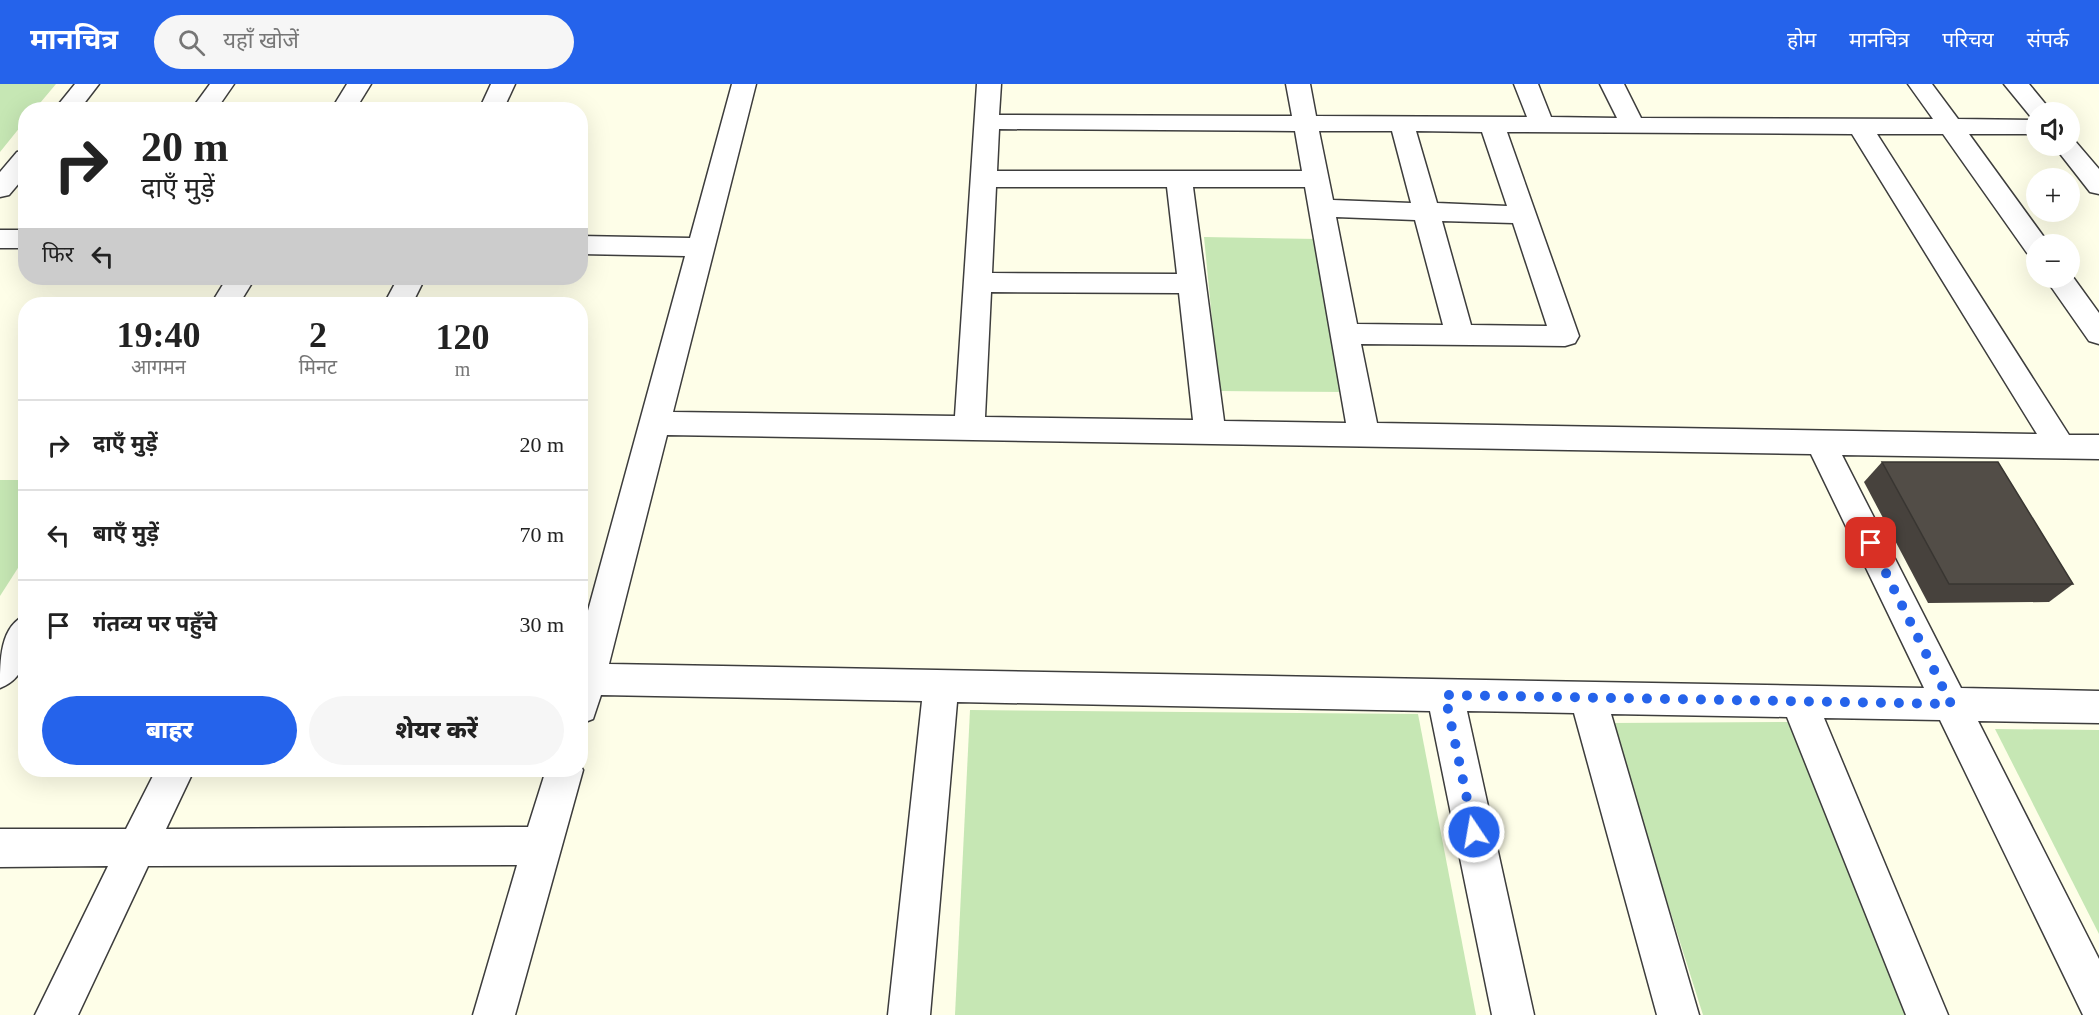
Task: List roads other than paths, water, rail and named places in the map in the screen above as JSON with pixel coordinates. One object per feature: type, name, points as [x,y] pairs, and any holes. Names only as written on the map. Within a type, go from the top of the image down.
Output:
[{"type":"street","points":[[72,102],[87,84]]},
{"type":"street","points":[[209,102],[222,84]]},
{"type":"street","points":[[348,102],[359,84]]},
{"type":"street","points":[[495,102],[503,84]]},
{"type":"street","points":[[588,679],[744,84]]},
{"type":"street","points":[[969,428],[989,84]]},
{"type":"street","points":[[1298,84],[1364,435]]},
{"type":"street","points":[[1526,84],[1542,125]]},
{"type":"street","points":[[1612,84],[1633,125]]},
{"type":"street","points":[[1920,84],[2028,234]]},
{"type":"street","points":[[2016,84],[2031,102]]},
{"type":"street","points":[[987,122],[2026,128]]},
{"type":"street","points":[[1402,124],[1460,335]]},
{"type":"street","points":[[1345,334],[1566,336],[1492,125]]},
{"type":"street","points":[[1860,126],[2061,447]]},
{"type":"street","points":[[2074,156],[2099,186]]},
{"type":"street","points":[[0,189],[18,168]]},
{"type":"street","points":[[984,179],[1316,179]]},
{"type":"street","points":[[1179,179],[1210,432]]},
{"type":"street","points":[[1322,208],[1525,215]]},
{"type":"street","points":[[0,239],[18,239]]},
{"type":"street","points":[[588,246],[701,247]]},
{"type":"street","points":[[978,282],[1192,284]]},
{"type":"street","points":[[2066,288],[2099,334]]},
{"type":"street","points":[[655,423],[2099,447]]},
{"type":"street","points":[[1821,443],[2099,1003]]},
{"type":"street","points":[[0,672],[18,644]]},
{"type":"street","points":[[588,694],[941,686],[2099,707]]},
{"type":"street","points":[[909,1015],[941,686]]},
{"type":"street","points":[[1445,695],[1513,1015]]},
{"type":"street","points":[[1588,698],[1678,1015]]},
{"type":"street","points":[[1799,701],[1927,1015]]},
{"type":"street","points":[[56,1015],[171,777]]},
{"type":"street","points":[[494,1015],[562,777]]},
{"type":"street","points":[[0,848],[542,846]]}]
